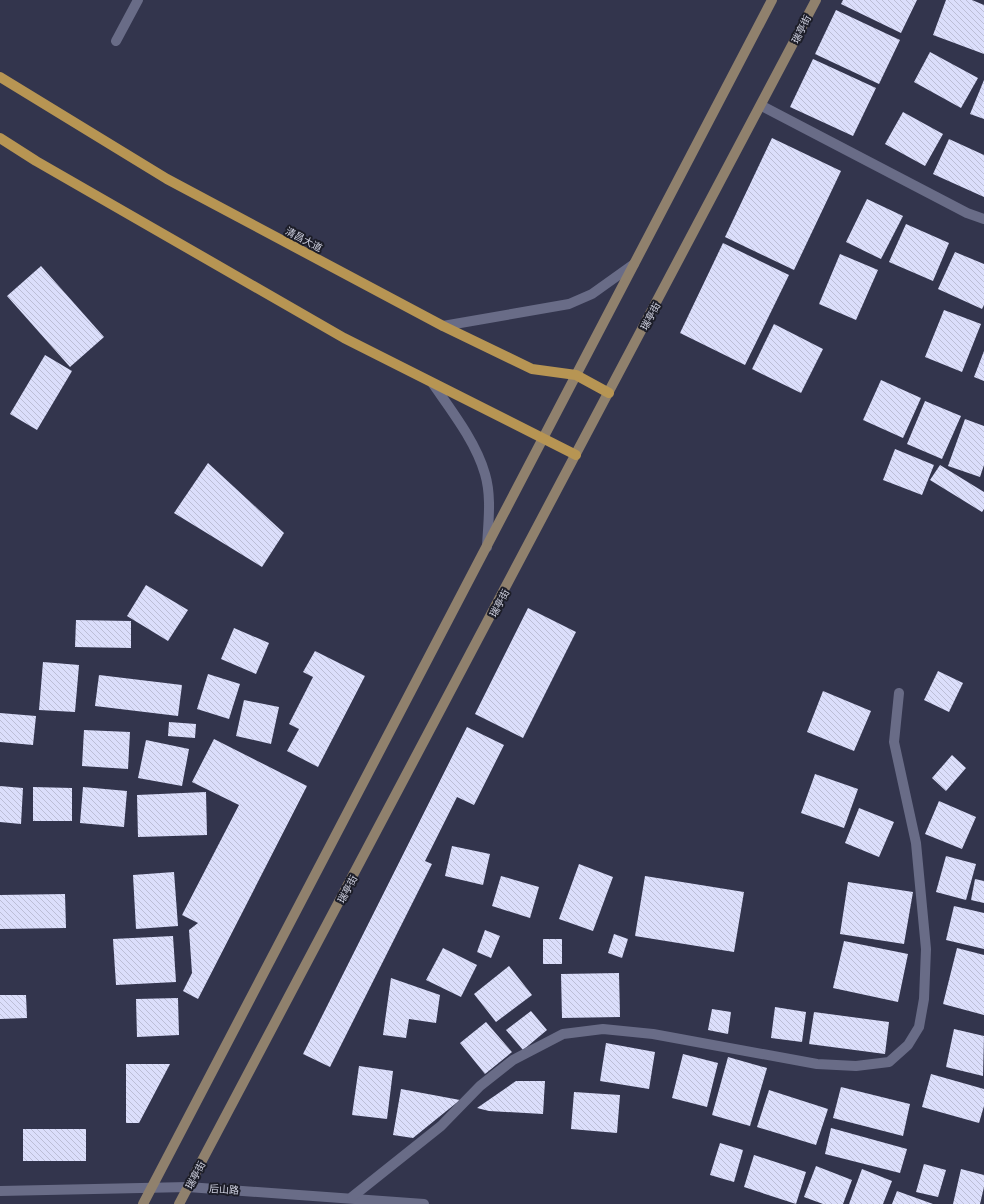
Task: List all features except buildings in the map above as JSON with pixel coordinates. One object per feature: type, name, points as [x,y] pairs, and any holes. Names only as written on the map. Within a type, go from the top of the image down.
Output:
[{"type":"main road","points":[[142,1204],[772,0]]},
{"type":"main road","name":"瑞亭街","points":[[179,1204],[762,106],[816,0]]},
{"type":"main road","name":"清昌大道","points":[[0,77],[167,179],[443,326],[532,369],[576,375],[609,393]]},
{"type":"main road","points":[[0,138],[36,161],[337,334],[543,440],[576,455]]},
{"type":"street","points":[[116,41],[138,0]]},
{"type":"street","points":[[762,106],[967,213],[984,219]]},
{"type":"street","points":[[443,326],[569,304],[592,294],[634,264]]},
{"type":"street","points":[[433,384],[464,429],[485,474],[489,505],[487,547]]},
{"type":"street","points":[[352,1197],[441,1126],[480,1086],[513,1060],[563,1034],[603,1029],[653,1034],[817,1064],[856,1066],[890,1062],[908,1045],[919,1027],[924,999],[926,949],[916,843],[894,742],[899,693]]},
{"type":"street","name":"后山路","points":[[0,1191],[188,1187],[352,1197],[424,1204]]}]
